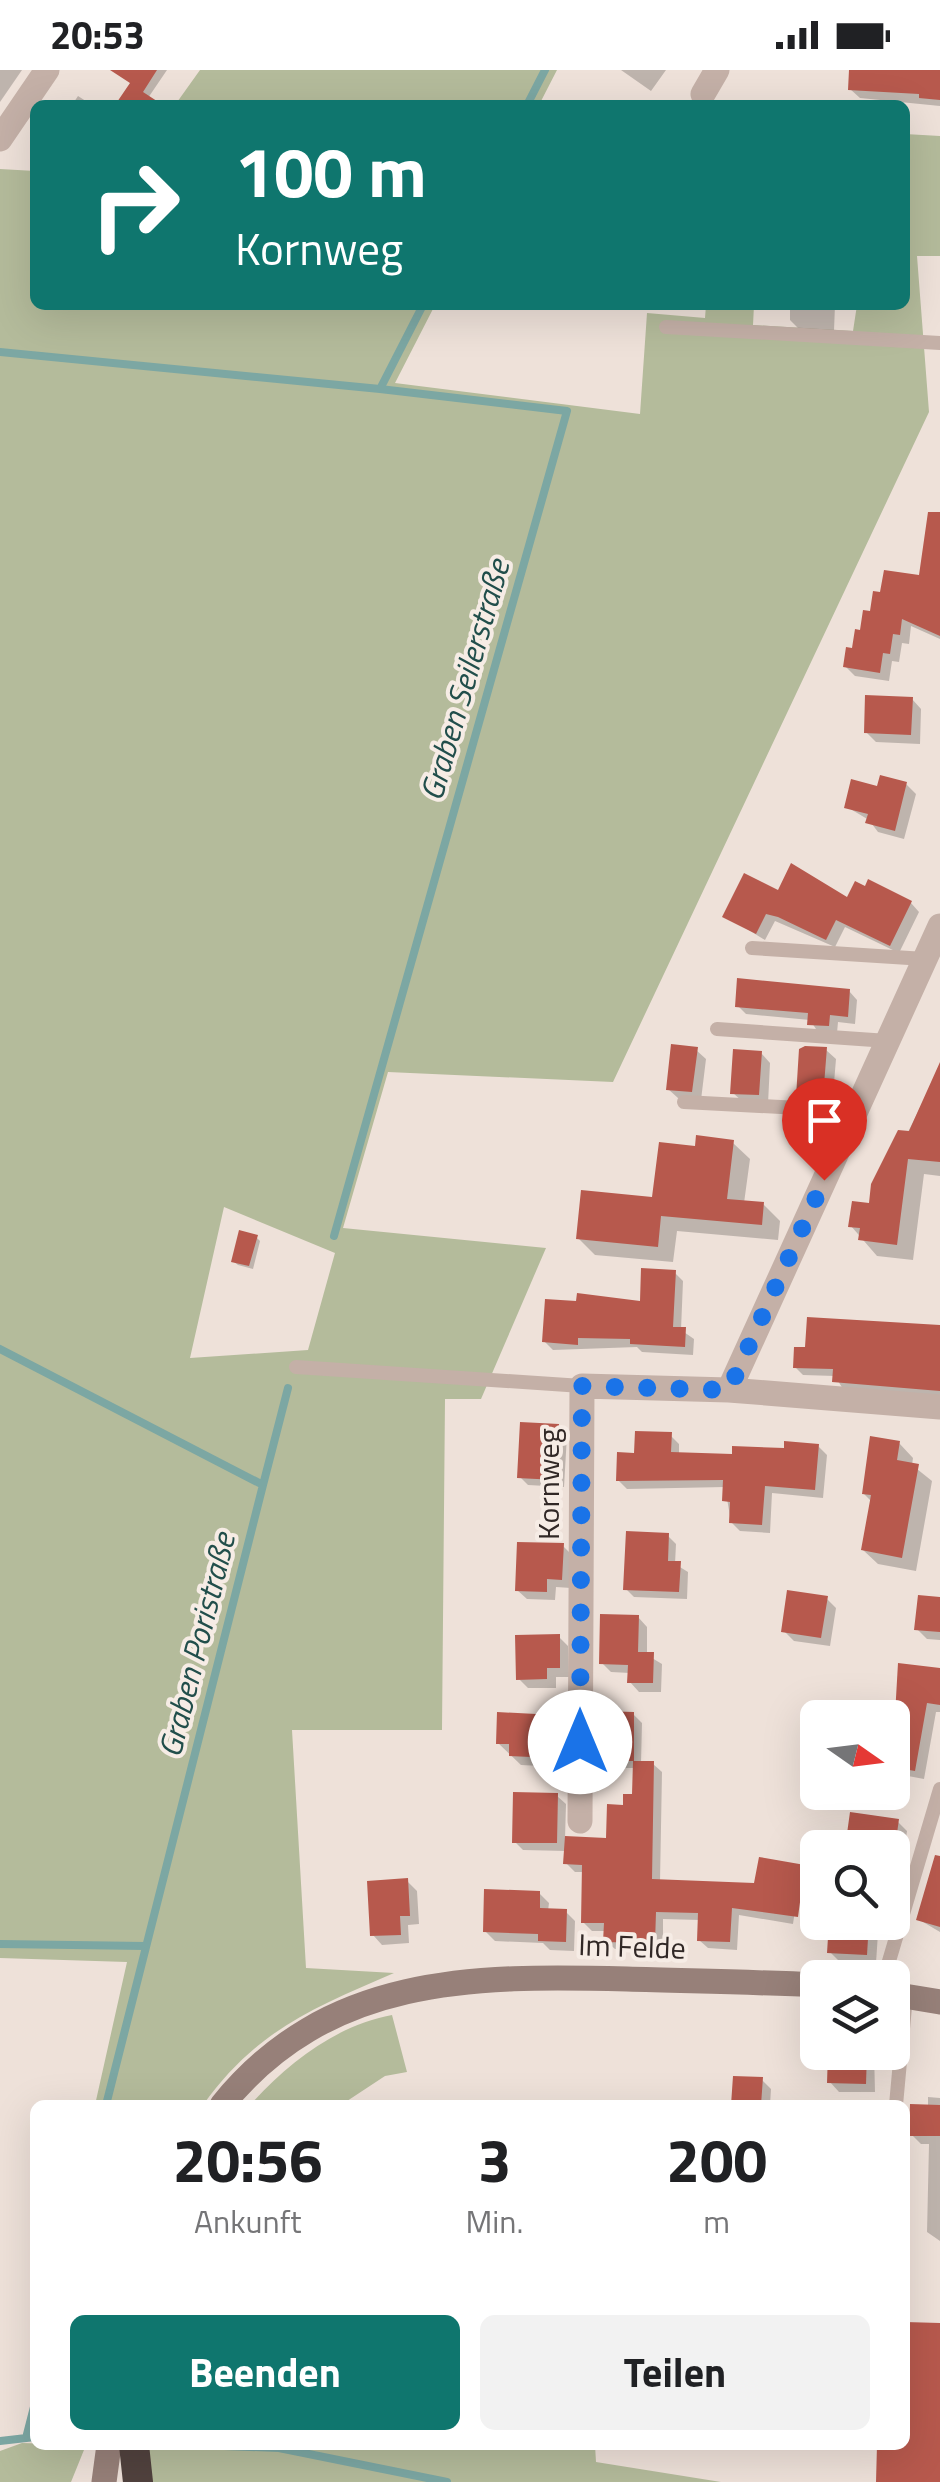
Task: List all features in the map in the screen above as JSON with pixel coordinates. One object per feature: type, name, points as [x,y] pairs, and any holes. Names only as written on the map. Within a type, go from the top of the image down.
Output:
[{"type":"highway","points":[[135,2450],[138,2482]]},
{"type":"main road","name":"Im Felde","points":[[227,2100],[264,2060],[301,2032],[398,1992],[444,1982],[551,1977],[800,1984]]},
{"type":"main road","points":[[910,1997],[940,2002]]},
{"type":"street","points":[[0,139],[47,70]]},
{"type":"street","points":[[703,94],[717,70]]},
{"type":"street","points":[[729,1390],[940,926]]},
{"type":"street","name":"Kornweg","points":[[580,1821],[582,1386],[729,1390],[940,1406]]},
{"type":"lane","points":[[666,327],[940,342]]},
{"type":"lane","points":[[752,948],[925,959]]},
{"type":"lane","points":[[717,1029],[888,1041]]},
{"type":"lane","points":[[684,1102],[856,1111]]},
{"type":"lane","points":[[296,1367],[582,1386]]},
{"type":"lane","points":[[889,1960],[940,1790]]},
{"type":"lane","points":[[896,2100],[897,2070]]},
{"type":"green space","points":[[200,70],[557,70],[542,100],[179,100]]},
{"type":"green space","points":[[910,134],[940,136],[940,256],[917,256],[929,412],[613,1082],[388,1072],[343,1228],[546,1248],[481,1399],[445,1399],[442,1730],[292,1730],[306,1968],[394,1973],[288,2024],[244,2058],[207,2100],[96,2100],[127,1962],[0,1958],[0,169],[30,171],[30,310],[432,310],[395,383],[640,414],[647,313],[705,318],[706,310],[754,310],[753,325],[853,331],[856,310],[910,310]],"holes":[[[224,1207],[335,1253],[308,1350],[190,1358]]]},
{"type":"green space","points":[[392,2015],[407,2072],[385,2076],[349,2100],[255,2100],[314,2048],[371,2020]]},
{"type":"green space","points":[[22,2443],[30,2443],[30,2450],[84,2450],[71,2482],[0,2482],[0,2451]]},
{"type":"green space","points":[[149,2450],[595,2450],[596,2462],[721,2482],[152,2482]]},
{"type":"building","points":[[110,70],[157,70],[143,92],[155,100],[118,100],[130,83]]},
{"type":"building","points":[[849,70],[940,70],[940,100],[919,98],[919,94],[848,90]]},
{"type":"building","points":[[928,512],[940,512],[940,636],[902,619],[900,635],[893,634],[890,654],[883,653],[880,673],[843,667],[846,647],[852,648],[863,610],[870,611],[873,591],[880,592],[884,570],[919,575]]},
{"type":"building","points":[[865,695],[913,697],[911,735],[864,733]]},
{"type":"building","points":[[880,775],[907,782],[895,831],[865,823],[868,814],[844,808],[851,779],[877,786]]},
{"type":"building","points":[[791,863],[847,897],[855,881],[865,886],[868,879],[912,901],[890,946],[836,920],[826,940],[766,914],[756,934],[722,917],[744,873],[778,890]]},
{"type":"building","points":[[737,978],[850,989],[848,1017],[830,1015],[829,1026],[807,1025],[808,1013],[735,1007]]},
{"type":"building","points":[[671,1044],[698,1047],[692,1092],[666,1090]]},
{"type":"building","points":[[827,1047],[823,1098],[796,1097],[799,1049]]},
{"type":"building","points":[[733,1049],[762,1051],[759,1095],[730,1094]]},
{"type":"building","points":[[940,1062],[940,1162],[908,1159],[897,1245],[858,1240],[860,1228],[848,1227],[852,1201],[869,1203],[871,1184],[898,1130],[909,1131]]},
{"type":"building","points":[[696,1135],[734,1140],[727,1199],[764,1202],[762,1225],[661,1216],[658,1247],[576,1239],[581,1190],[652,1197],[659,1142],[695,1146]]},
{"type":"building","points":[[239,1230],[258,1235],[249,1266],[231,1262]]},
{"type":"building","points":[[641,1268],[676,1270],[673,1327],[686,1327],[685,1347],[630,1344],[630,1339],[578,1338],[578,1345],[542,1342],[545,1299],[576,1301],[577,1293],[640,1301]]},
{"type":"building","points":[[807,1317],[940,1325],[940,1391],[832,1382],[833,1369],[793,1368],[794,1347],[805,1347]]},
{"type":"building","points":[[520,1422],[559,1424],[557,1480],[517,1478]]},
{"type":"building","points":[[635,1431],[672,1432],[671,1452],[732,1454],[732,1446],[784,1448],[784,1441],[819,1444],[815,1490],[765,1486],[762,1525],[729,1523],[730,1502],[722,1501],[723,1480],[616,1481],[617,1452],[634,1453]]},
{"type":"building","points":[[870,1436],[900,1441],[897,1460],[919,1464],[902,1558],[861,1550],[871,1495],[862,1494]]},
{"type":"building","points":[[626,1531],[669,1533],[668,1561],[681,1561],[679,1592],[623,1590]]},
{"type":"building","points":[[517,1542],[564,1543],[562,1580],[547,1579],[547,1592],[515,1591]]},
{"type":"building","points":[[787,1590],[828,1596],[821,1638],[781,1632]]},
{"type":"building","points":[[918,1595],[940,1597],[940,1632],[914,1630]]},
{"type":"building","points":[[600,1614],[639,1615],[638,1652],[654,1652],[653,1683],[627,1683],[628,1665],[599,1664]]},
{"type":"building","points":[[560,1634],[560,1668],[547,1668],[547,1679],[516,1680],[515,1635]]},
{"type":"building","points":[[898,1663],[940,1668],[940,1705],[927,1703],[915,1771],[910,1770],[910,1700],[896,1700]]},
{"type":"building","points":[[599,1711],[634,1712],[634,1761],[598,1761]]},
{"type":"building","points":[[497,1712],[555,1715],[553,1758],[509,1756],[509,1744],[496,1744]]},
{"type":"building","points":[[633,1761],[654,1761],[652,1879],[754,1883],[759,1857],[800,1864],[798,1917],[732,1908],[730,1942],[697,1941],[698,1913],[656,1912],[655,1943],[603,1942],[604,1923],[581,1923],[582,1865],[563,1864],[565,1836],[606,1838],[607,1804],[623,1805],[623,1794],[632,1794]]},
{"type":"building","points":[[513,1792],[558,1793],[557,1843],[512,1843]]},
{"type":"building","points":[[850,1812],[899,1819],[897,1830],[848,1830]]},
{"type":"building","points":[[935,1855],[940,1856],[940,1927],[916,1920]]},
{"type":"building","points":[[408,1878],[410,1916],[400,1916],[401,1935],[370,1936],[367,1881]]},
{"type":"building","points":[[484,1889],[540,1891],[540,1908],[567,1909],[566,1942],[538,1941],[538,1934],[483,1932]]},
{"type":"building","points":[[828,1940],[868,1940],[867,1955],[827,1953]]},
{"type":"building","points":[[827,2070],[866,2070],[866,2084],[827,2083]]},
{"type":"building","points":[[733,2076],[763,2077],[761,2100],[731,2100]]},
{"type":"building","points":[[910,2104],[940,2105],[940,2136],[910,2136]]},
{"type":"building","points":[[910,2322],[940,2323],[940,2482],[876,2482],[877,2450],[910,2450]]},
{"type":"waterway","name":"Graben Seilerstraße","points":[[530,100],[545,70]]},
{"type":"waterway","name":"Graben Seilerstraße","points":[[334,1236],[567,411],[380,389],[420,310]]},
{"type":"waterway","points":[[0,352],[380,389]]},
{"type":"waterway","name":"Graben Poristraße","points":[[0,1349],[263,1485],[107,2100]]},
{"type":"waterway","name":"Graben Seilerstraße","points":[[263,1485],[288,1388]]},
{"type":"waterway","points":[[0,1944],[145,1946]]},
{"type":"waterway","name":"Graben Poristraße","points":[[26,2438],[30,2422]]},
{"type":"waterway","points":[[0,2441],[30,2438]]},
{"type":"waterway","points":[[289,2450],[447,2482]]},
{"type":"route","points":[[580,1742],[582,1386],[729,1390],[824,1180]]}]
